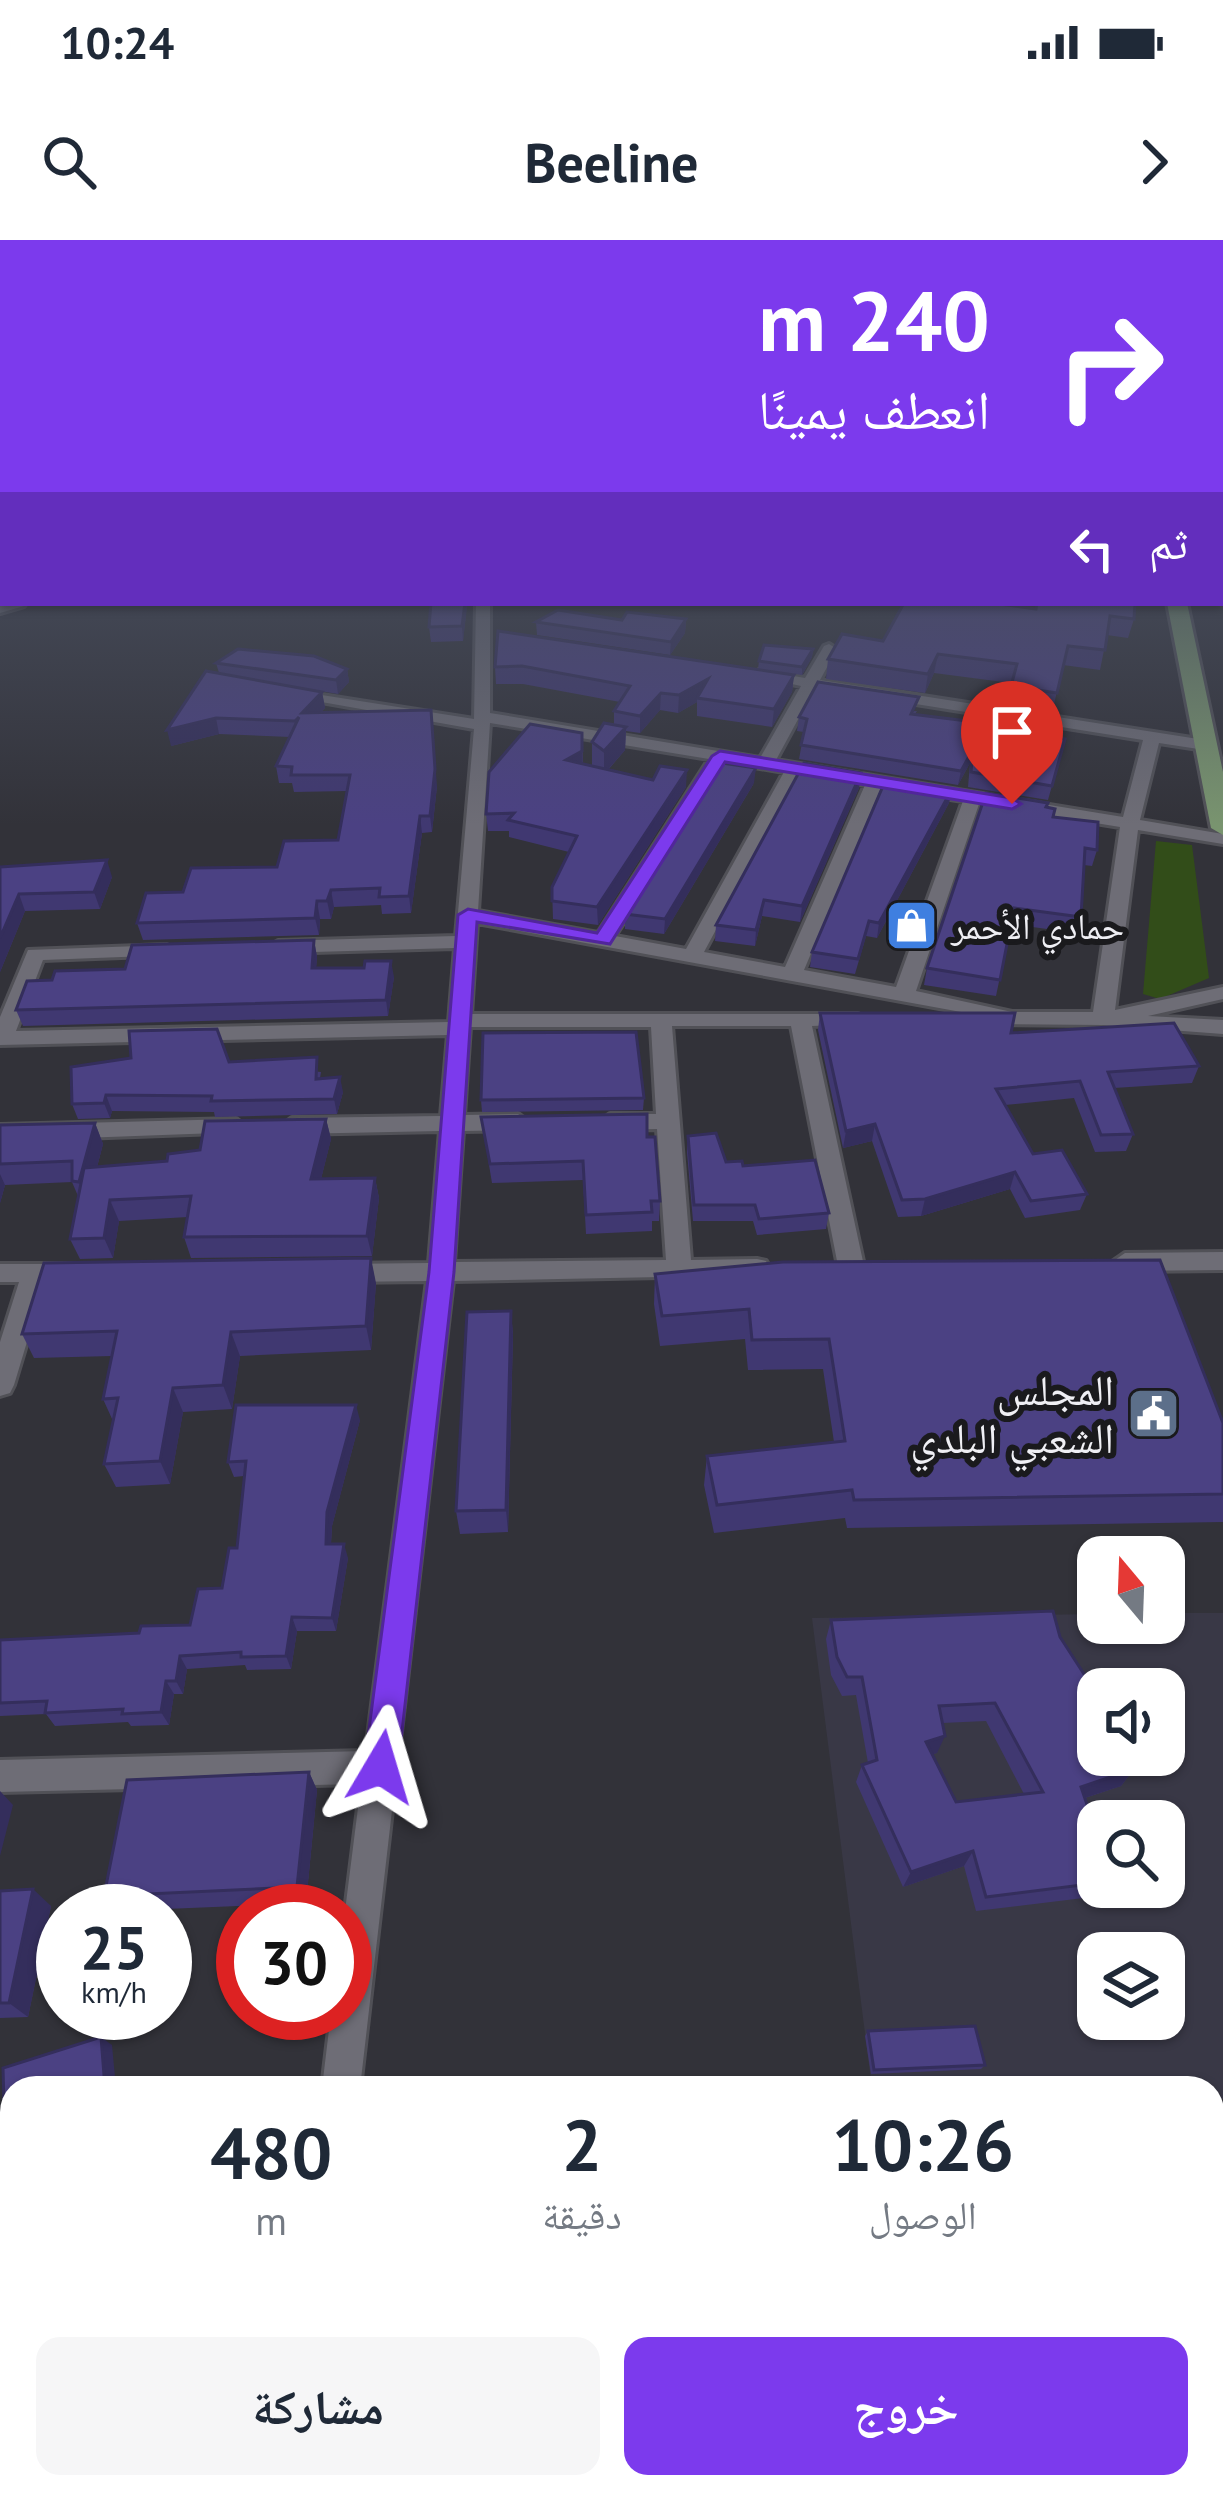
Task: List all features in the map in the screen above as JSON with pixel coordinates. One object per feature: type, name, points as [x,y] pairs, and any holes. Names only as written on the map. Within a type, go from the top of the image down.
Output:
[{"type":"main road","points":[[1180,614],[1223,828]]},
{"type":"main road","points":[[1201,614],[1210,650]]},
{"type":"street","points":[[342,2076],[442,1272],[482,721],[494,638],[487,614]]},
{"type":"street","points":[[766,763],[829,649]]},
{"type":"street","points":[[738,672],[1205,745]]},
{"type":"street","points":[[268,692],[766,763],[1223,839]]},
{"type":"street","points":[[1103,1019],[1130,823],[1153,736]]},
{"type":"street","points":[[603,940],[720,756]]},
{"type":"street","points":[[692,956],[795,768]]},
{"type":"street","points":[[792,974],[875,781]]},
{"type":"street","points":[[904,995],[973,797]]},
{"type":"street","points":[[250,948],[466,928],[603,940],[1029,1018]]},
{"type":"street","points":[[178,950],[35,954],[2,1037],[661,1020],[1103,1019],[1223,1028]]},
{"type":"street","points":[[1103,1019],[1223,993]]},
{"type":"street","points":[[800,1019],[852,1266]]},
{"type":"street","points":[[661,1020],[679,1269]]},
{"type":"street","points":[[596,1122],[668,1121]]},
{"type":"street","points":[[0,1133],[548,1122]]},
{"type":"street","points":[[1107,1263],[1223,1261]]},
{"type":"street","points":[[322,1273],[786,1267]]},
{"type":"street","points":[[0,1273],[107,1273]]},
{"type":"street","points":[[0,1385],[35,1273]]},
{"type":"street","points":[[0,1776],[381,1767]]},
{"type":"shaded area","points":[[1185,1613],[1223,1613],[1223,2076],[870,2076],[812,1618],[1077,1614],[1077,1644],[1185,1644]]},
{"type":"green space","points":[[1156,841],[1192,845],[1209,978],[1160,999],[1143,994]]},
{"type":"building","points":[[430,614],[464,614],[462,626],[429,627]]},
{"type":"building","points":[[550,614],[686,619],[671,642],[536,622]]},
{"type":"building","points":[[898,614],[1134,614],[1134,619],[1110,616],[1105,650],[1068,646],[1057,693],[1011,686],[1017,664],[938,654],[928,674],[828,659],[842,634],[883,641]]},
{"type":"building","points":[[498,631],[794,675],[774,709],[697,698],[708,679],[679,695],[661,693],[640,716],[614,711],[630,686],[522,666],[495,667]]},
{"type":"building","points":[[764,645],[813,649],[802,667],[759,661]]},
{"type":"building","points":[[238,649],[314,656],[347,669],[336,680],[216,663]]},
{"type":"building","points":[[206,671],[322,692],[302,713],[431,710],[435,769],[430,816],[420,816],[409,896],[379,897],[380,888],[331,890],[327,901],[317,901],[315,918],[137,923],[146,893],[183,892],[191,868],[277,867],[284,841],[338,840],[350,775],[291,775],[292,767],[276,766],[299,717],[295,721],[216,718],[167,730]]},
{"type":"building","points":[[818,682],[919,697],[911,714],[1000,725],[1004,710],[1051,717],[1047,736],[1065,739],[1052,786],[971,772],[973,749],[961,771],[801,745],[807,719],[799,717]]},
{"type":"building","points":[[604,723],[626,727],[604,751],[592,742]]},
{"type":"building","points":[[530,724],[582,733],[582,751],[566,760],[653,780],[660,766],[687,770],[597,907],[552,901],[552,887],[577,836],[508,820],[514,813],[486,814],[489,772]]},
{"type":"building","points":[[722,763],[756,768],[665,919],[625,914]]},
{"type":"building","points":[[804,763],[861,773],[802,906],[764,900],[756,930],[716,925]]},
{"type":"building","points":[[886,779],[952,789],[879,923],[869,921],[858,959],[812,952]]},
{"type":"building","points":[[986,793],[1048,803],[1046,807],[1055,809],[1053,817],[1098,822],[1097,850],[1085,848],[1081,917],[1014,908],[1000,980],[927,968]]},
{"type":"building","points":[[107,860],[94,892],[19,894],[0,938],[0,867]]},
{"type":"building","points":[[314,940],[312,968],[364,968],[365,961],[391,961],[386,1000],[16,1010],[27,981],[52,980],[55,971],[125,969],[132,945]]},
{"type":"building","points":[[820,1013],[1015,1013],[1011,1033],[1174,1023],[1199,1066],[1108,1072],[1133,1134],[1101,1135],[1080,1081],[996,1089],[1033,1154],[1062,1150],[1087,1194],[1031,1201],[1015,1172],[925,1199],[902,1200],[875,1124],[846,1131]]},
{"type":"building","points":[[217,1029],[229,1062],[317,1057],[316,1079],[340,1077],[334,1099],[211,1101],[212,1096],[106,1095],[104,1103],[72,1104],[71,1067],[131,1058],[129,1031]]},
{"type":"building","points":[[636,1032],[644,1098],[481,1100],[483,1033]]},
{"type":"building","points":[[647,1114],[647,1137],[655,1137],[660,1201],[651,1201],[652,1212],[586,1215],[583,1161],[490,1164],[481,1117]]},
{"type":"building","points":[[326,1119],[311,1179],[375,1178],[367,1236],[184,1237],[191,1196],[110,1200],[104,1238],[70,1239],[84,1168],[167,1161],[168,1154],[200,1150],[205,1121]]},
{"type":"building","points":[[95,1123],[79,1182],[72,1181],[72,1161],[0,1164],[0,1125]]},
{"type":"building","points":[[716,1133],[726,1162],[742,1161],[743,1166],[815,1160],[829,1213],[759,1219],[755,1205],[694,1205],[688,1136]]},
{"type":"building","points":[[371,1258],[366,1326],[231,1332],[223,1385],[173,1388],[160,1461],[104,1464],[118,1398],[103,1399],[117,1331],[22,1334],[44,1263]]},
{"type":"building","points":[[1160,1260],[1223,1423],[1223,1494],[854,1500],[852,1490],[717,1505],[707,1456],[845,1441],[829,1339],[752,1340],[749,1309],[662,1316],[655,1274],[783,1262]]},
{"type":"building","points":[[511,1311],[506,1510],[456,1511],[467,1312]]},
{"type":"building","points":[[236,1405],[356,1405],[327,1512],[326,1544],[344,1544],[332,1618],[292,1617],[286,1656],[241,1657],[241,1652],[180,1656],[176,1681],[166,1681],[161,1712],[45,1713],[47,1701],[0,1703],[0,1640],[139,1633],[141,1626],[190,1625],[198,1589],[222,1588],[229,1548],[237,1548],[246,1461],[228,1462]]},
{"type":"building","points":[[1053,1611],[1060,1637],[1080,1668],[1077,1776],[1113,1776],[1081,1787],[1085,1800],[1077,1800],[1077,1886],[986,1897],[973,1851],[911,1872],[862,1765],[877,1760],[862,1677],[847,1677],[837,1657],[831,1620]],"holes":[[[995,1703],[1043,1792],[956,1802],[926,1742],[945,1736],[939,1706]]]},
{"type":"building","points":[[309,1772],[297,1884],[216,1884],[216,1891],[192,1892],[192,1884],[106,1884],[127,1780]]},
{"type":"building","points":[[33,1889],[9,2003],[0,2003],[0,1891]]},
{"type":"building","points":[[975,2026],[985,2065],[874,2070],[868,2031]]},
{"type":"building","points":[[101,2040],[104,2076],[3,2076],[3,2068]]},
{"type":"place","name":"حمادي الأحمر","points":[[912,925]]},
{"type":"place","name":"المجلس الشعبي البلدي","points":[[1153,1413]]},
{"type":"route","points":[[381,1767],[442,1272],[468,915],[603,940],[720,756],[1012,804]]}]
